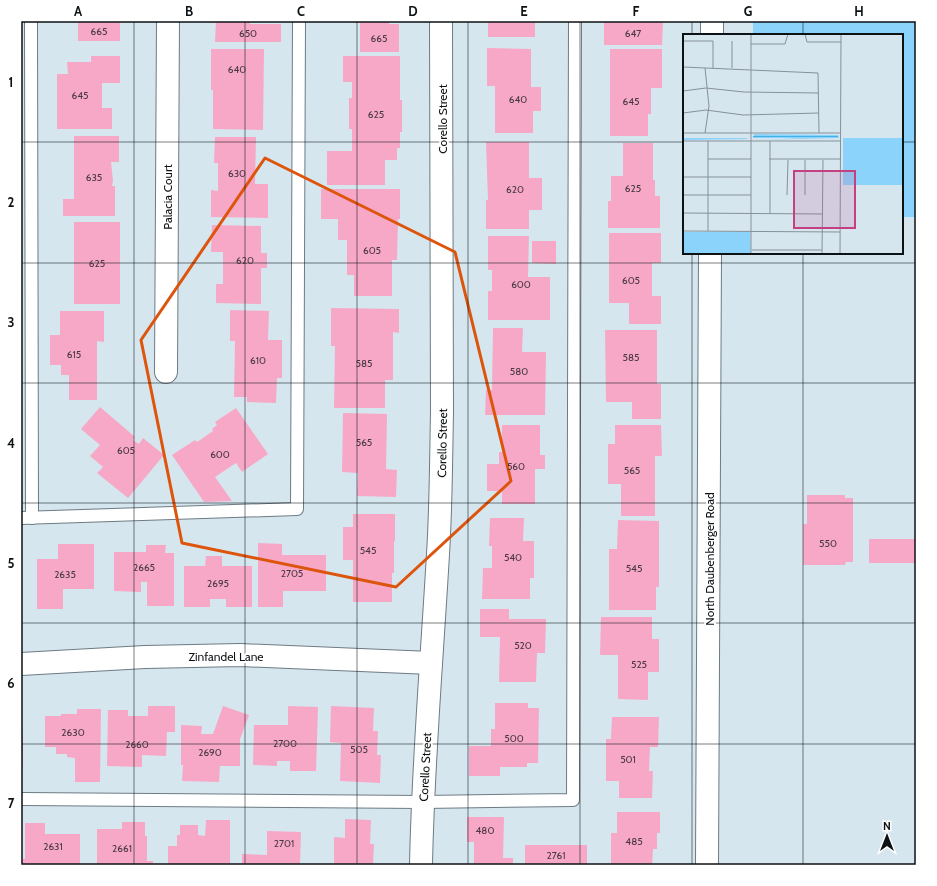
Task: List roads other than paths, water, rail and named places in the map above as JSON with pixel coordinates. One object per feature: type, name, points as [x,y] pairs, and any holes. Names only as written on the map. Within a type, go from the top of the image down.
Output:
[{"type":"street","name":"Palacia Court","points":[[166,372],[168,21]]},
{"type":"street","name":"Corello Street","points":[[421,865],[430,663],[440,524],[442,419],[441,21]]},
{"type":"street","points":[[712,21],[712,34]]},
{"type":"street","name":"North Daubenberger Road","points":[[707,865],[710,254]]},
{"type":"street","name":"Zinfandel Lane","points":[[21,664],[145,657],[240,655],[430,663]]},
{"type":"lane","points":[[31,21],[26,518],[297,509],[299,21]]},
{"type":"lane","points":[[21,799],[423,802],[572,800],[575,21]]}]
